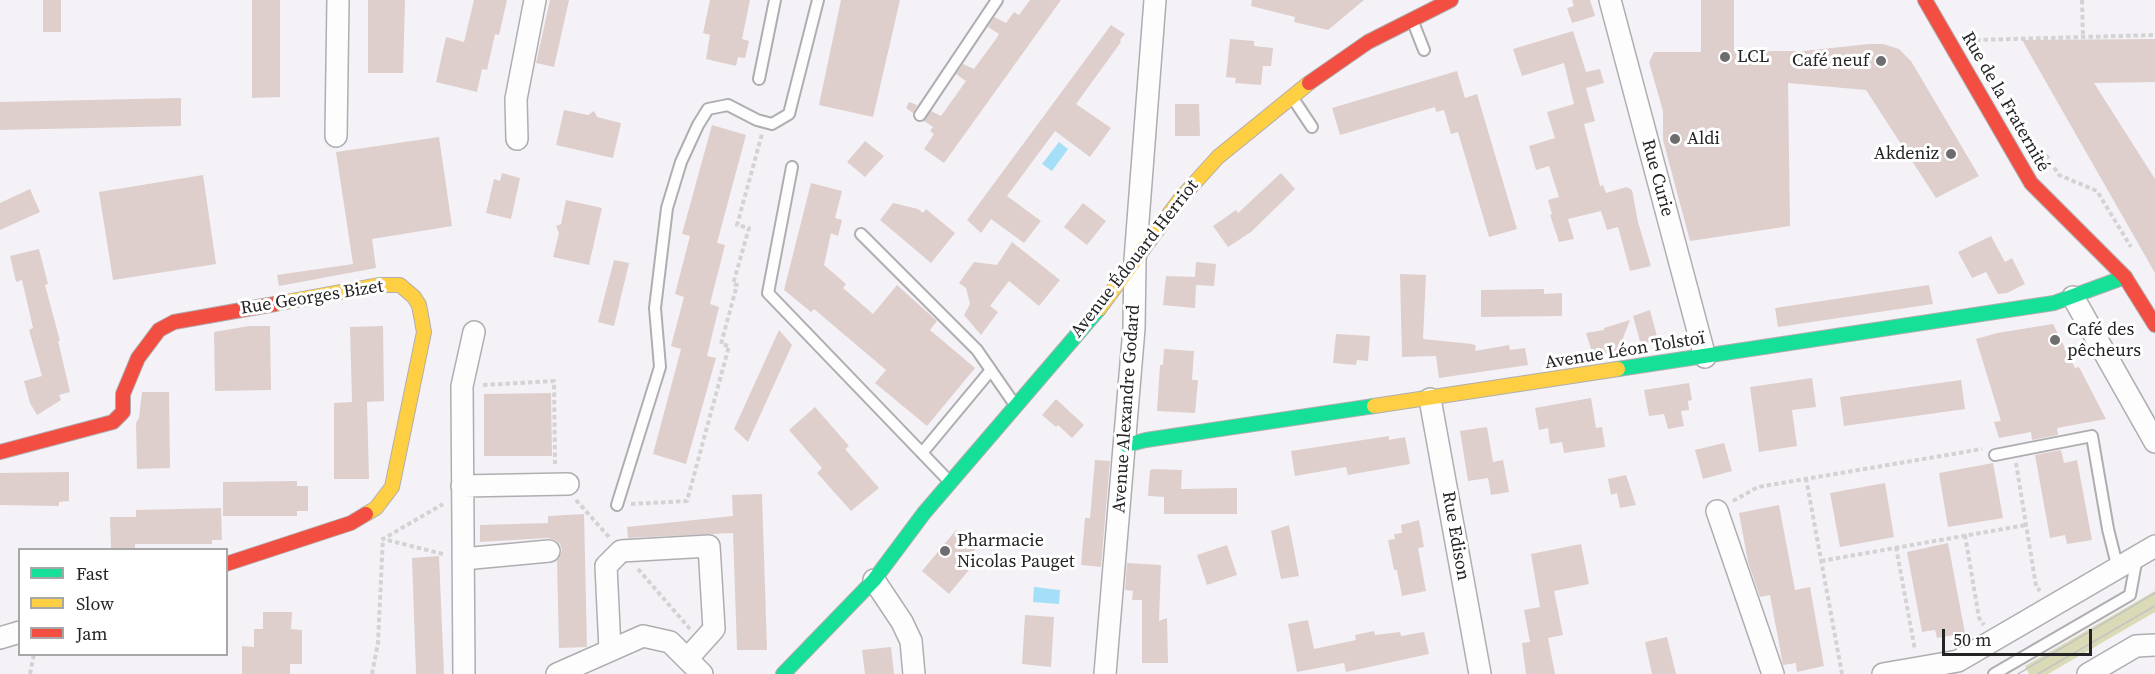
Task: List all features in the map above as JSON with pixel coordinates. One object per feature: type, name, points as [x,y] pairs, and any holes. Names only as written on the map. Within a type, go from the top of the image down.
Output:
[{"type":"street","points":[[336,136],[338,0]]},
{"type":"street","points":[[517,139],[516,99],[535,0]]},
{"type":"street","name":"Avenue Alexandre Godard","points":[[1106,674],[1126,445],[1134,328],[1135,260],[1155,0]]},
{"type":"street","name":"Avenue Édouard Herriot","points":[[783,674],[874,580],[924,513],[1095,314],[1181,198],[1218,157],[1317,76],[1368,42],[1451,0]]},
{"type":"street","name":"Rue Curie","points":[[1610,0],[1705,357]]},
{"type":"street","name":"Rue de la Fraternité","points":[[1925,0],[2031,183],[2125,277],[2155,325]]},
{"type":"street","name":"Avenue Léon Tolstoï","points":[[1126,445],[1146,440],[2034,307],[2073,297],[2125,277]]},
{"type":"street","name":"Rue Georges Bizet","points":[[0,452],[113,422],[123,412],[123,394],[138,358],[159,330],[174,322],[379,285],[400,285],[414,297],[419,305],[424,332],[392,487],[376,508],[351,523],[228,563]]},
{"type":"street","points":[[2073,297],[2155,442]]},
{"type":"street","points":[[464,674],[462,386],[474,332]]},
{"type":"street","name":"Rue Edison","points":[[1430,399],[1480,674]]},
{"type":"street","points":[[462,489],[568,484]]},
{"type":"street","points":[[1717,511],[1773,674]]},
{"type":"street","points":[[557,674],[643,636],[670,642],[695,666],[714,629],[709,546],[621,551],[606,566],[610,650]]},
{"type":"street","points":[[463,559],[549,551]]},
{"type":"street","points":[[1883,674],[1958,661],[2146,551]]},
{"type":"street","points":[[874,580],[902,622],[910,641],[914,674]]},
{"type":"street","points":[[0,638],[18,633]]},
{"type":"street","points":[[2088,674],[2136,646],[2155,645]]},
{"type":"lane","points":[[759,79],[775,0]]},
{"type":"lane","points":[[617,505],[660,368],[655,308],[666,208],[681,162],[708,109],[728,105],[757,120],[772,124],[789,114],[818,0]]},
{"type":"lane","points":[[920,115],[997,0]]},
{"type":"lane","points":[[1412,19],[1424,50]]},
{"type":"lane","points":[[1292,97],[1311,127]]},
{"type":"lane","points":[[792,167],[768,293],[950,482]]},
{"type":"lane","points":[[861,234],[977,351],[1015,405]]},
{"type":"lane","points":[[922,453],[991,370]]},
{"type":"lane","points":[[1995,454],[2092,436],[2108,529],[2118,568]]},
{"type":"lane","points":[[1994,674],[2130,595],[2146,551]]},
{"type":"path","points":[[2082,0],[2083,37]]},
{"type":"path","points":[[1971,30],[1982,50]]},
{"type":"path","points":[[1976,40],[2155,35]]},
{"type":"path","points":[[617,505],[687,501],[729,346],[721,344],[737,285],[733,284],[748,228],[737,225],[766,122]]},
{"type":"path","points":[[2041,149],[2059,174],[2097,191],[2132,248]]},
{"type":"path","points":[[1717,511],[1739,496],[1758,487],[1991,447],[1995,454]]},
{"type":"path","points":[[2014,451],[2036,585],[2050,608]]},
{"type":"path","points":[[1806,478],[1842,674]]},
{"type":"path","points":[[383,540],[462,489]]},
{"type":"path","points":[[372,674],[378,643],[383,540],[376,508]]},
{"type":"path","points":[[1821,561],[2026,525]]},
{"type":"path","points":[[1965,535],[1979,618],[1994,640]]},
{"type":"path","points":[[383,540],[463,559]]},
{"type":"path","points":[[1896,547],[1919,668]]},
{"type":"path","points":[[30,674],[34,656]]},
{"type":"green space","points":[[2155,591],[2155,612],[2048,674],[2029,674],[2025,666]]},
{"type":"water","points":[[1059,142],[1068,149],[1052,171],[1042,164]]},
{"type":"water","points":[[1034,587],[1060,590],[1059,604],[1033,602]]},
{"type":"building","points":[[43,0],[61,0],[61,32],[43,32]]},
{"type":"building","points":[[252,0],[280,0],[280,97],[252,98]]},
{"type":"building","points":[[368,0],[405,0],[403,73],[368,73]]},
{"type":"building","points":[[474,0],[507,0],[499,35],[495,34],[487,70],[482,69],[477,92],[436,82],[446,37],[464,42]]},
{"type":"building","points":[[550,0],[569,0],[554,67],[536,63]]},
{"type":"building","points":[[710,0],[750,0],[742,39],[749,41],[745,58],[738,57],[736,66],[706,59],[710,35],[703,33]]},
{"type":"building","points":[[841,0],[900,0],[873,117],[819,105]]},
{"type":"building","points":[[1030,0],[1061,0],[944,163],[924,149],[934,134],[930,131],[933,127],[924,121],[931,111],[941,116],[966,81],[956,74],[963,64],[974,69],[996,39],[999,34],[988,27],[994,17],[1006,23],[1014,12],[1019,15]]},
{"type":"building","points":[[1252,0],[1364,0],[1328,30],[1294,22],[1295,17],[1251,6]]},
{"type":"building","points":[[1572,0],[1590,0],[1595,16],[1572,23],[1567,8],[1574,6]]},
{"type":"building","points":[[1701,0],[1734,0],[1734,51],[1803,51],[1869,44],[1883,44],[1899,49],[1911,61],[1979,176],[1936,198],[1866,90],[1788,83],[1790,226],[1690,241],[1663,140],[1663,111],[1649,62],[1654,52],[1701,52]]},
{"type":"building","points":[[1111,25],[1125,34],[1076,104],[1111,128],[1090,157],[1055,131],[1007,196],[1041,221],[1024,243],[991,219],[981,233],[967,220]]},
{"type":"building","points":[[1573,31],[1586,72],[1600,69],[1604,83],[1586,88],[1595,121],[1584,124],[1600,186],[1603,185],[1606,193],[1627,187],[1632,190],[1638,222],[1651,266],[1630,271],[1618,227],[1607,230],[1601,211],[1568,219],[1574,239],[1559,242],[1550,215],[1552,214],[1548,200],[1559,197],[1549,166],[1536,170],[1529,146],[1555,138],[1547,112],[1574,104],[1564,63],[1522,76],[1513,49]]},
{"type":"building","points":[[1230,39],[1254,41],[1254,46],[1273,48],[1271,66],[1263,66],[1261,85],[1235,83],[1236,78],[1226,77]]},
{"type":"building","points":[[2155,39],[2155,82],[2094,83],[2155,179],[2155,273],[2022,40]]},
{"type":"building","points":[[1457,71],[1465,98],[1477,94],[1517,229],[1489,237],[1458,132],[1451,134],[1444,110],[1436,112],[1435,107],[1340,135],[1332,108]]},
{"type":"building","points":[[181,98],[181,126],[0,130],[0,102]]},
{"type":"building","points":[[909,102],[917,105],[913,113],[906,108]]},
{"type":"building","points":[[1175,104],[1199,104],[1200,136],[1175,136]]},
{"type":"building","points":[[564,110],[588,115],[594,111],[597,117],[621,123],[613,158],[556,145]]},
{"type":"building","points":[[712,125],[746,135],[717,243],[725,245],[710,304],[719,307],[707,356],[716,358],[686,464],[653,454],[681,349],[671,346],[684,297],[675,294],[690,236],[682,234]]},
{"type":"building","points":[[439,137],[452,226],[372,239],[376,268],[279,286],[277,275],[353,264],[336,152]]},
{"type":"building","points":[[865,141],[884,156],[865,177],[847,162]]},
{"type":"building","points":[[502,173],[520,178],[511,219],[486,213],[494,179],[500,181]]},
{"type":"building","points":[[1281,173],[1295,189],[1251,232],[1228,247],[1213,226],[1236,210],[1238,213]]},
{"type":"building","points":[[203,175],[216,264],[113,280],[99,192]]},
{"type":"building","points":[[811,183],[842,191],[835,218],[842,220],[838,236],[831,233],[824,265],[846,284],[843,288],[873,314],[897,285],[937,321],[930,330],[975,368],[927,426],[875,383],[886,370],[814,309],[811,312],[784,290]]},
{"type":"building","points":[[30,189],[40,212],[0,230],[0,203]]},
{"type":"building","points":[[566,200],[602,208],[589,265],[553,257],[559,233],[556,226],[561,224]]},
{"type":"building","points":[[893,203],[918,209],[923,213],[926,209],[955,233],[931,263],[880,220]]},
{"type":"building","points":[[1083,203],[1106,221],[1087,245],[1064,227]]},
{"type":"building","points":[[1991,236],[2005,262],[2012,258],[2025,284],[2007,293],[1998,294],[1986,272],[1972,278],[1958,252]]},
{"type":"building","points":[[1012,242],[1060,280],[1039,306],[1009,281],[990,306],[998,312],[981,335],[964,315],[970,304],[966,288],[959,283],[974,262],[997,265]]},
{"type":"building","points":[[39,249],[70,392],[59,395],[61,400],[37,415],[30,403],[24,381],[42,376],[29,330],[33,328],[22,280],[16,282],[10,256]]},
{"type":"building","points":[[614,260],[629,263],[614,326],[598,322]]},
{"type":"building","points":[[1196,262],[1216,264],[1214,286],[1196,285],[1195,308],[1163,305],[1166,276],[1195,277]]},
{"type":"building","points":[[1400,274],[1426,275],[1423,339],[1472,344],[1476,346],[1475,351],[1509,345],[1510,350],[1525,348],[1528,365],[1439,378],[1436,356],[1402,357]]},
{"type":"building","points":[[1929,285],[1933,304],[1778,327],[1775,308]]},
{"type":"building","points":[[1544,289],[1544,294],[1562,293],[1562,316],[1481,317],[1481,290]]},
{"type":"building","points":[[1650,310],[1658,340],[1641,345],[1633,316]]},
{"type":"building","points":[[1630,320],[1618,351],[1593,355],[1586,333],[1604,330],[1604,328]]},
{"type":"building","points":[[2053,324],[2075,368],[2079,367],[2106,419],[2057,428],[2058,435],[2032,440],[2031,432],[1999,438],[1994,422],[2001,421],[1976,339],[1997,333]]},
{"type":"building","points":[[249,326],[270,326],[271,390],[215,391],[214,332]]},
{"type":"building","points":[[383,326],[384,401],[367,402],[369,479],[334,479],[334,403],[352,402],[350,327]]},
{"type":"building","points":[[779,330],[792,345],[748,442],[734,429]]},
{"type":"building","points":[[1336,334],[1370,336],[1368,361],[1357,360],[1356,365],[1333,363]]},
{"type":"building","points":[[1164,349],[1194,351],[1192,380],[1198,380],[1195,413],[1157,411],[1160,365],[1163,365]]},
{"type":"building","points":[[1812,378],[1816,407],[1792,410],[1797,446],[1759,452],[1750,387]]},
{"type":"building","points":[[1961,380],[1965,409],[1844,426],[1840,397]]},
{"type":"building","points":[[1689,383],[1692,400],[1688,401],[1689,410],[1681,411],[1684,426],[1668,429],[1664,414],[1649,416],[1644,390]]},
{"type":"building","points":[[142,392],[169,392],[170,468],[137,469],[136,423],[139,418]]},
{"type":"building","points":[[551,393],[552,456],[484,456],[484,394]]},
{"type":"building","points":[[1591,398],[1596,428],[1602,427],[1605,447],[1564,453],[1562,442],[1550,444],[1548,428],[1539,430],[1535,408]]},
{"type":"building","points":[[1056,399],[1084,425],[1072,438],[1042,415]]},
{"type":"building","points":[[815,407],[849,446],[845,449],[879,488],[851,511],[817,473],[822,468],[789,430]]},
{"type":"building","points":[[1487,427],[1493,462],[1503,460],[1509,492],[1491,495],[1488,478],[1468,481],[1460,431]]},
{"type":"building","points":[[1389,436],[1389,440],[1405,437],[1410,464],[1348,475],[1346,467],[1295,476],[1291,451]]},
{"type":"building","points":[[1724,443],[1732,471],[1703,479],[1695,450]]},
{"type":"building","points":[[2061,450],[2064,463],[2077,460],[2092,540],[2067,544],[2065,535],[2050,538],[2035,455]]},
{"type":"building","points":[[1095,460],[1110,461],[1101,567],[1081,565],[1085,518],[1090,518]]},
{"type":"building","points":[[1993,463],[2003,518],[1948,527],[1939,473]]},
{"type":"building","points":[[1150,470],[1182,470],[1181,489],[1237,488],[1237,514],[1164,514],[1164,497],[1148,496]]},
{"type":"building","points":[[69,472],[69,501],[59,502],[59,506],[0,505],[0,473]]},
{"type":"building","points":[[1626,475],[1636,505],[1620,508],[1617,493],[1611,495],[1608,479]]},
{"type":"building","points":[[297,481],[297,486],[308,486],[308,511],[297,511],[297,516],[223,516],[223,482]]},
{"type":"building","points":[[1885,483],[1894,537],[1840,547],[1830,493]]},
{"type":"building","points":[[762,494],[767,650],[737,650],[733,533],[628,538],[627,527],[733,516],[732,495]]},
{"type":"building","points":[[1779,505],[1795,590],[1810,587],[1824,666],[1797,672],[1796,663],[1783,665],[1770,595],[1760,597],[1748,562],[1739,513]]},
{"type":"building","points":[[221,508],[222,540],[212,540],[212,544],[135,544],[135,548],[111,548],[110,517],[136,517],[136,510]]},
{"type":"building","points":[[584,514],[587,647],[559,648],[557,561],[562,550],[560,544],[548,538],[480,542],[480,525],[548,523],[548,516]]},
{"type":"building","points":[[1419,520],[1424,547],[1418,548],[1426,591],[1402,596],[1388,540],[1395,539],[1394,534],[1402,533],[1401,525]]},
{"type":"building","points":[[1289,525],[1299,576],[1281,579],[1271,531]]},
{"type":"building","points":[[956,530],[977,547],[972,553],[979,558],[949,594],[922,571]]},
{"type":"building","points":[[1948,543],[1965,633],[1937,638],[1935,630],[1922,632],[1907,552]]},
{"type":"building","points":[[1581,544],[1589,584],[1554,591],[1563,635],[1548,638],[1555,674],[1526,674],[1522,643],[1530,642],[1524,610],[1540,607],[1531,554]]},
{"type":"building","points":[[1227,545],[1237,575],[1207,585],[1197,555]]},
{"type":"building","points":[[439,556],[444,674],[416,674],[412,558]]},
{"type":"building","points":[[1127,563],[1161,565],[1159,621],[1167,618],[1168,663],[1142,663],[1142,600],[1132,600],[1133,591],[1125,590]]},
{"type":"building","points":[[263,612],[292,612],[291,629],[302,630],[302,664],[290,664],[290,674],[242,674],[242,646],[254,647],[254,629],[263,629]]},
{"type":"building","points":[[1025,615],[1054,617],[1051,667],[1022,664]]},
{"type":"building","points":[[1308,620],[1314,649],[1356,640],[1355,635],[1374,631],[1375,635],[1400,632],[1401,636],[1424,632],[1429,654],[1346,672],[1344,663],[1297,672],[1288,624]]},
{"type":"building","points":[[1667,637],[1676,674],[1652,674],[1645,642]]},
{"type":"building","points":[[891,647],[894,674],[865,674],[862,650]]},
{"type":"tram line","points":[[2018,674],[2155,593]]},
{"type":"tram line","points":[[2038,674],[2155,606]]},
{"type":"traffic: fast","points":[[1618,369],[2054,303],[2125,277]]},
{"type":"traffic: fast","points":[[783,674],[874,580],[924,513],[1099,309]]},
{"type":"traffic: fast","points":[[1126,445],[1146,440],[1374,406]]},
{"type":"traffic: slow","points":[[1099,309],[1181,198],[1218,157],[1309,83]]},
{"type":"traffic: slow","points":[[275,304],[379,285],[400,285],[414,297],[419,305],[424,332],[392,487],[376,508],[366,514]]},
{"type":"traffic: slow","points":[[1374,406],[1618,369]]},
{"type":"traffic: jam","points":[[1309,83],[1368,42],[1451,0]]},
{"type":"traffic: jam","points":[[1925,0],[2031,183],[2125,277],[2155,325]]},
{"type":"traffic: jam","points":[[0,452],[113,422],[123,412],[123,394],[138,358],[159,330],[174,322],[275,304]]},
{"type":"traffic: jam","points":[[228,563],[351,523],[366,514]]},
{"type":"place","name":"LCL","points":[[1725,57]]},
{"type":"place","name":"Café neuf","points":[[1881,61]]},
{"type":"place","name":"Aldi","points":[[1675,139]]},
{"type":"place","name":"Akdeniz","points":[[1951,154]]},
{"type":"place","name":"Café des pêcheurs","points":[[2055,340]]},
{"type":"place","name":"Pharmacie Nicolas Pauget","points":[[945,551]]}]
